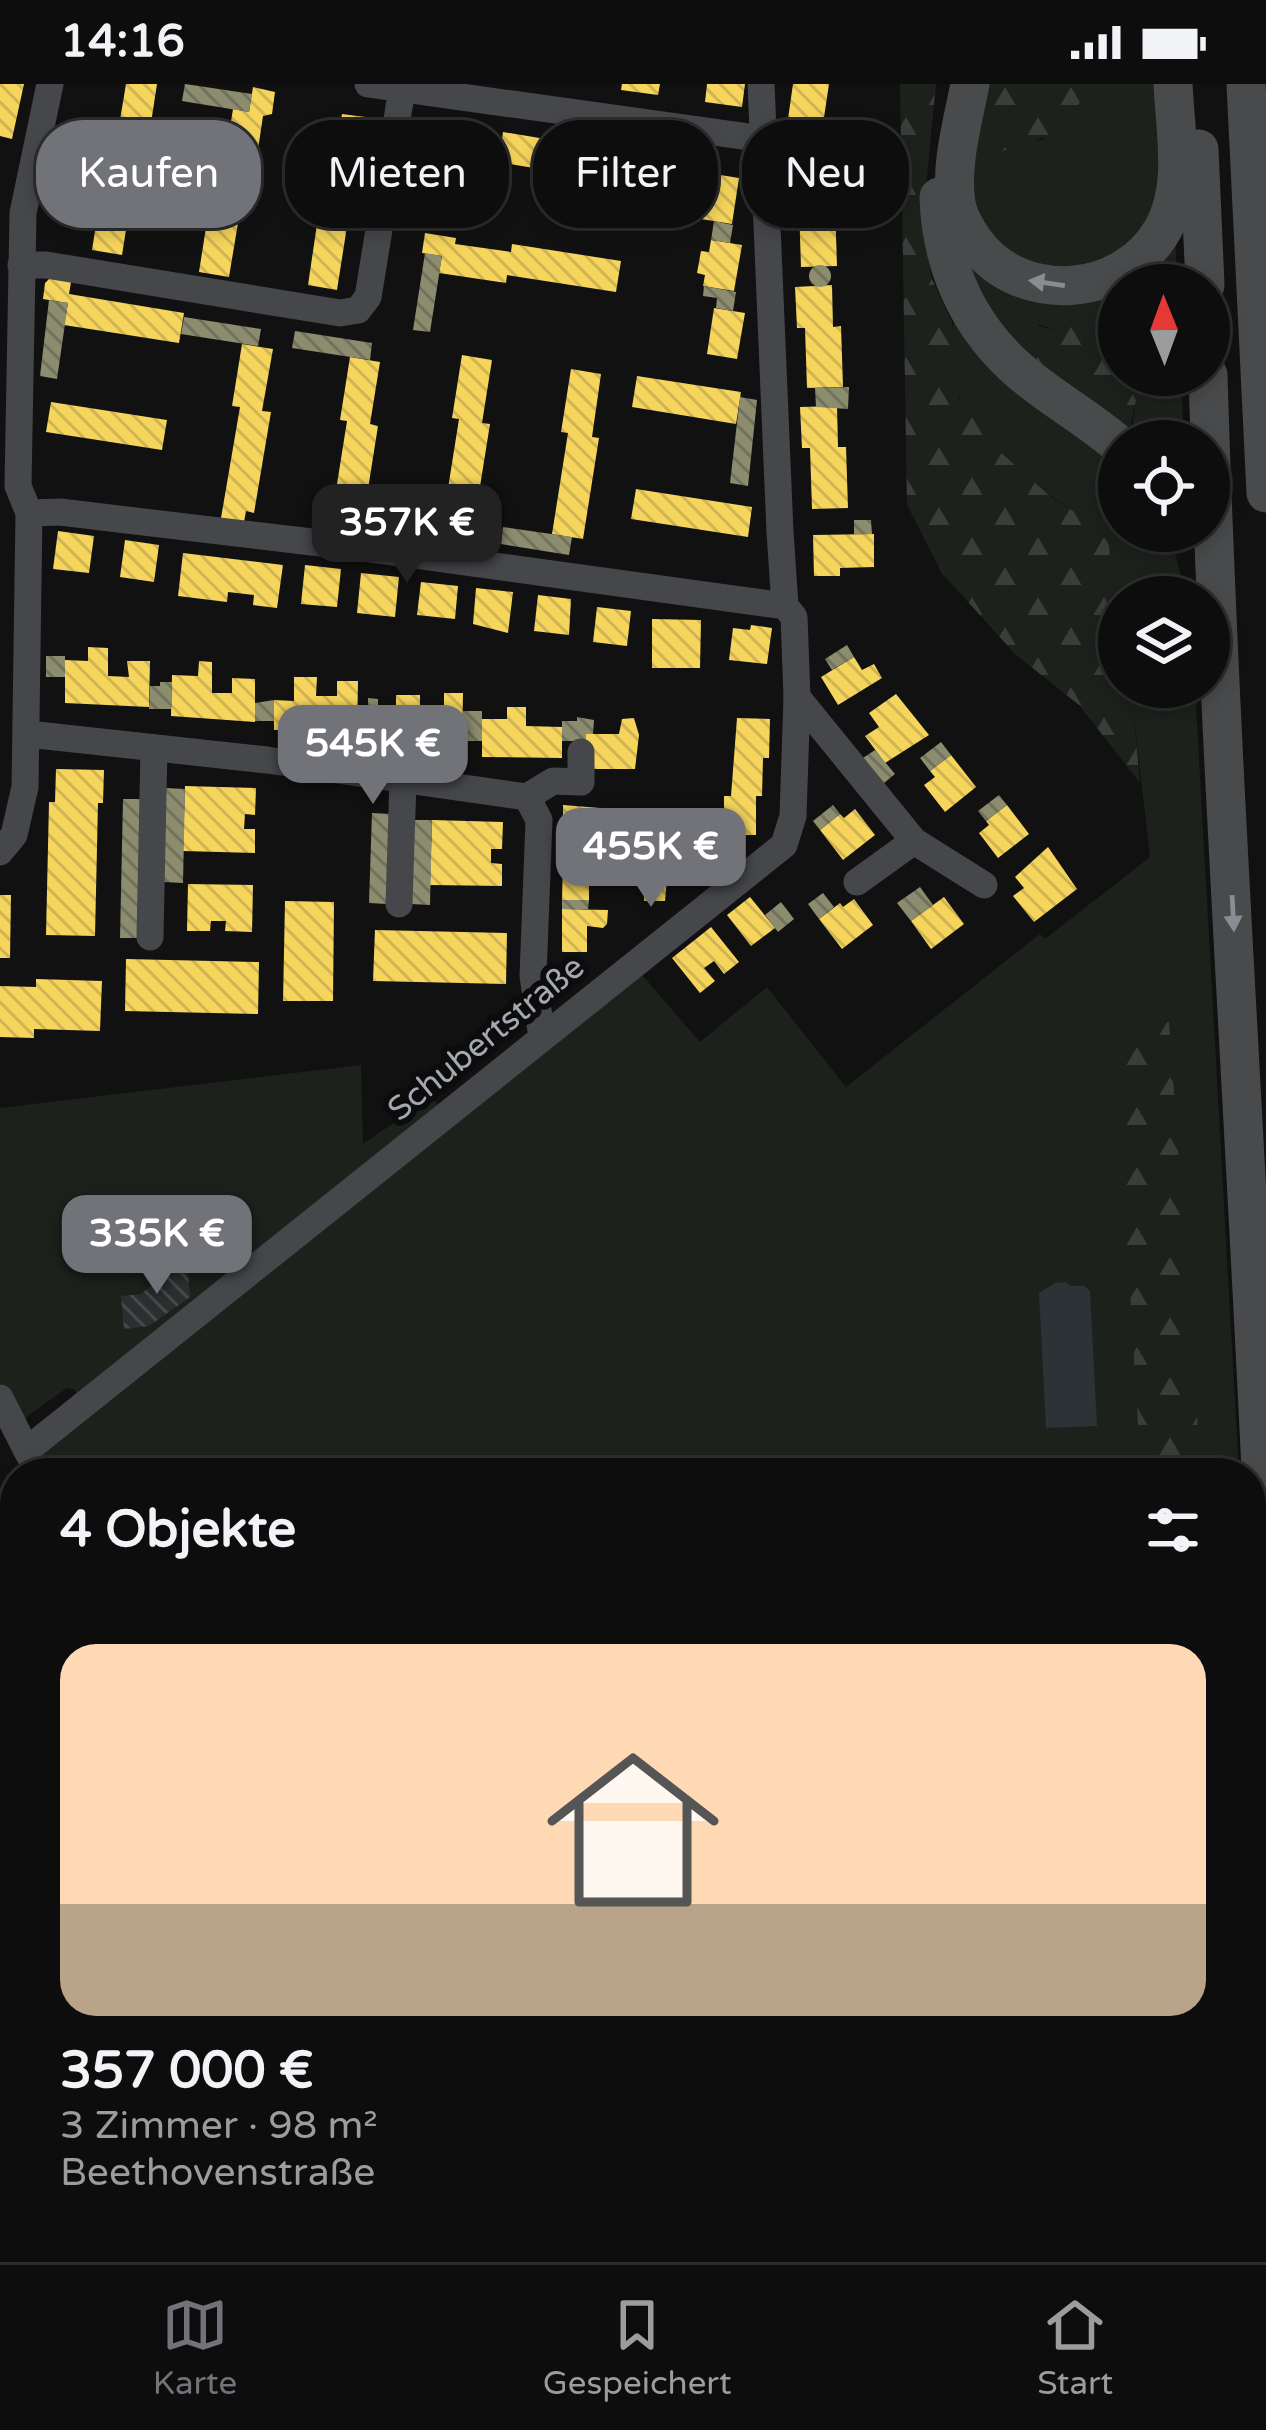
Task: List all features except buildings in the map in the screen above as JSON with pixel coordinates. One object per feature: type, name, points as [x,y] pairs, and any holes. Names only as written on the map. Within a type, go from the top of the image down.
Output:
[{"type":"highway","points":[[949,84],[939,202],[942,235],[960,299],[1012,364],[1098,429]]},
{"type":"highway","points":[[970,84],[956,162],[956,205],[987,258],[1014,276],[1048,286],[1111,277],[1140,259],[1163,230],[1174,200],[1173,84]]},
{"type":"highway","points":[[1196,84],[1204,264]]},
{"type":"highway","points":[[1246,84],[1266,494]]},
{"type":"highway","points":[[1209,396],[1261,1458]]},
{"type":"highway","points":[[1204,708],[1207,749],[1226,796]]},
{"type":"street","points":[[0,852],[14,835],[21,813],[28,734],[29,513],[18,486],[21,265],[23,213],[50,84]]},
{"type":"street","points":[[368,84],[742,136]]},
{"type":"street","points":[[580,84],[580,113]]},
{"type":"street","name":"Schubertstraße","points":[[761,84],[762,120]]},
{"type":"street","points":[[21,265],[46,265],[340,313],[358,310],[368,297],[402,89]]},
{"type":"street","name":"Schubertstraße","points":[[0,1398],[28,1452],[784,845],[793,816],[797,698],[794,617],[785,606],[767,228]]},
{"type":"street","points":[[29,513],[60,512],[379,550],[785,606]]},
{"type":"street","points":[[797,698],[914,842],[984,885]]},
{"type":"street","points":[[28,734],[527,797],[553,781],[581,782],[576,749]]},
{"type":"street","points":[[149,937],[154,748]]},
{"type":"street","points":[[399,904],[403,780]]},
{"type":"street","points":[[527,797],[539,820],[533,976],[542,1037]]},
{"type":"street","points":[[857,882],[914,842]]},
{"type":"green space","points":[[900,84],[936,84],[922,226],[932,279],[952,322],[951,367],[959,399],[990,443],[1051,497],[1086,519],[1098,531],[1098,552],[1109,552],[1111,576],[1098,576],[1098,708],[1129,708],[1140,783],[1079,705],[1015,654],[942,573],[907,505],[902,228],[909,228],[909,120],[901,120]]},
{"type":"green space","points":[[979,84],[1092,85],[1059,132],[1000,152],[979,122]]},
{"type":"green space","points":[[1092,84],[1162,84],[1159,196],[1132,245],[1080,271],[1019,261],[978,223],[969,166],[975,118],[1027,139],[1042,140]]},
{"type":"green space","points":[[1175,222],[1176,264],[1102,264]]},
{"type":"green space","points":[[961,236],[1049,294],[1098,266],[1098,324],[1053,329],[1037,324],[1125,420],[1101,420],[984,323]]},
{"type":"green space","points":[[956,315],[1098,445],[1098,552],[1175,552],[1181,576],[1098,576],[1098,580],[1086,519],[1033,483],[984,435],[952,379],[949,348]]},
{"type":"green space","points":[[1025,323],[1053,329],[1098,324],[1098,396],[1134,396],[1132,420],[1113,420],[1017,346],[1017,326]]},
{"type":"green space","points":[[1134,396],[1182,396],[1183,420],[1133,420]]},
{"type":"green space","points":[[1129,708],[1196,708],[1238,1458],[41,1458],[45,1441],[637,969],[700,1042],[767,987],[846,1087],[1040,934],[1045,939],[1150,857]]},
{"type":"green space","points":[[1169,1022],[1200,1458],[1140,1458],[1114,1029]]},
{"type":"green space","points":[[361,1065],[363,1144],[436,1094],[437,1117],[80,1398],[67,1388],[25,1418],[16,1414],[0,1383],[0,1108]]},
{"type":"shaded area","points":[[1066,1282],[1090,1291],[1097,1426],[1046,1428],[1039,1293]]}]
